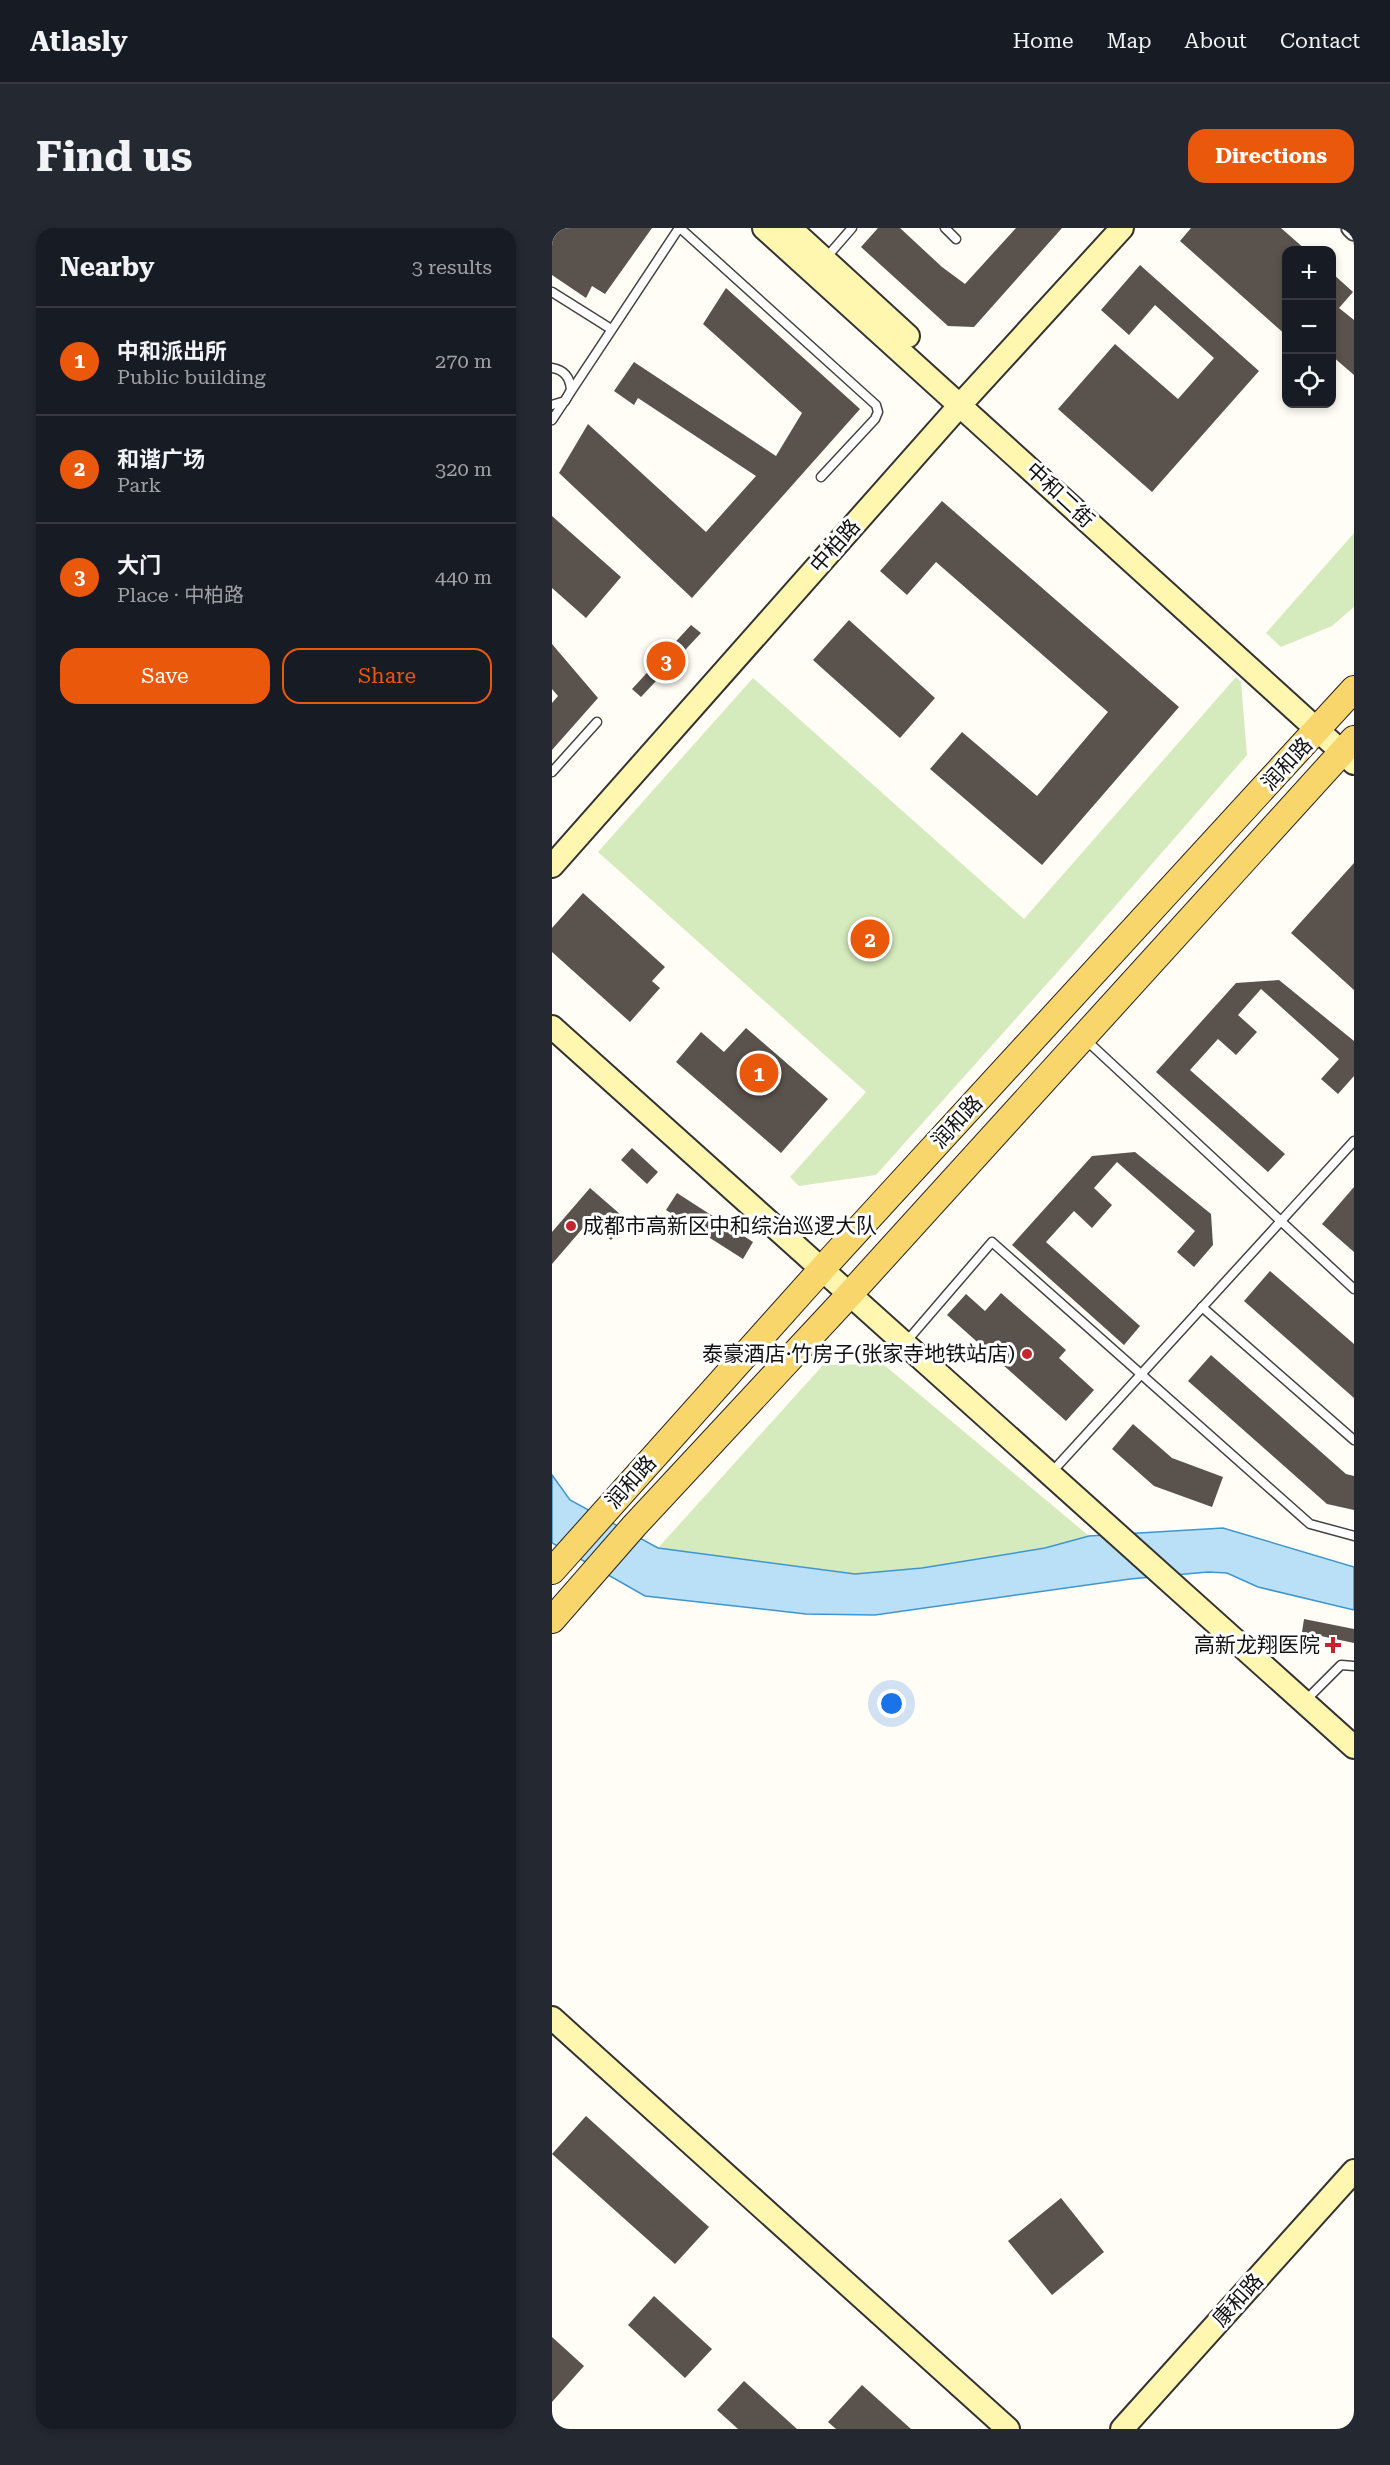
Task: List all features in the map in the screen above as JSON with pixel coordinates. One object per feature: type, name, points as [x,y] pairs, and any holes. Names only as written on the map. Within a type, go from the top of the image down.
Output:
[{"type":"main road","name":"润和路","points":[[558,1564],[822,1269],[1354,689]]},
{"type":"main road","name":"润和路","points":[[552,1620],[634,1525],[850,1294],[1351,748]]},
{"type":"street","name":"中和二街","points":[[765,228],[966,398]]},
{"type":"street","name":"中和二街","points":[[790,228],[966,398],[1322,725],[1351,748]]},
{"type":"street","name":"中柏路","points":[[552,866],[966,398],[1122,228]]},
{"type":"street","points":[[1350,228],[1354,232]]},
{"type":"street","points":[[552,1027],[1354,1747]]},
{"type":"street","points":[[552,2018],[1008,2429]]},
{"type":"street","name":"康和路","points":[[1122,2429],[1354,2171]]},
{"type":"lane","points":[[552,420],[680,228],[876,405],[878,412],[875,419],[821,477]]},
{"type":"lane","points":[[824,260],[852,228]]},
{"type":"lane","points":[[945,228],[956,239]]},
{"type":"lane","points":[[552,291],[611,329]]},
{"type":"lane","points":[[552,368],[558,369],[568,377],[571,383],[569,396],[559,404],[552,405]]},
{"type":"lane","points":[[552,772],[597,722]]},
{"type":"lane","points":[[1083,1038],[1354,1289]]},
{"type":"lane","points":[[1050,1474],[1354,1141]]},
{"type":"lane","points":[[904,1343],[992,1242],[1310,1524],[1354,1536]]},
{"type":"lane","points":[[1203,1307],[1354,1440]]},
{"type":"lane","points":[[1304,1702],[1341,1665],[1354,1666]]},
{"type":"green space","points":[[1354,533],[1354,607],[1332,626],[1281,647],[1266,633]]},
{"type":"green space","points":[[1236,677],[1241,682],[1247,755],[876,1175],[799,1186],[790,1177],[866,1092],[598,852],[753,678],[1024,919]]},
{"type":"green space","points":[[883,1364],[1089,1536],[1045,1548],[922,1568],[855,1574],[658,1548],[823,1365]]},
{"type":"water","points":[[552,1475],[570,1500],[658,1548],[855,1574],[922,1568],[1045,1548],[1089,1536],[1223,1528],[1354,1567],[1354,1610],[1258,1587],[1227,1573],[1208,1572],[1130,1579],[875,1615],[806,1614],[645,1596],[552,1543]]},
{"type":"building","points":[[552,228],[652,228],[605,294],[592,286],[586,298],[552,275]]},
{"type":"building","points":[[878,228],[900,228],[942,267],[965,284],[1016,228],[1062,228],[974,327],[948,326],[861,247]]},
{"type":"building","points":[[1191,228],[1281,228],[1301,246],[1282,246],[1282,332],[1180,241]]},
{"type":"building","points":[[1140,265],[1259,371],[1152,492],[1058,409],[1115,344],[1178,399],[1214,358],[1155,305],[1129,335],[1101,310]]},
{"type":"building","points":[[1336,277],[1353,292],[1339,308],[1354,320],[1354,375],[1336,359]]},
{"type":"building","points":[[726,288],[860,409],[692,598],[559,473],[588,424],[706,532],[756,476],[638,398],[634,405],[614,391],[634,362],[776,456],[802,413],[703,324]]},
{"type":"building","points":[[942,501],[1179,707],[1042,865],[930,769],[962,732],[1037,796],[1108,712],[936,562],[907,595],[880,571]]},
{"type":"building","points":[[552,516],[621,577],[586,618],[552,588]]},
{"type":"building","points":[[849,620],[935,698],[900,738],[813,660]]},
{"type":"building","points":[[691,625],[701,633],[641,697],[632,689]]},
{"type":"building","points":[[552,644],[598,698],[552,750],[552,703],[558,696],[552,689]]},
{"type":"building","points":[[1354,863],[1354,990],[1291,933]]},
{"type":"building","points":[[583,893],[665,967],[652,981],[660,988],[630,1022],[552,952],[552,928]]},
{"type":"building","points":[[1279,980],[1354,1041],[1354,1076],[1338,1094],[1321,1079],[1339,1059],[1261,989],[1238,1015],[1257,1032],[1236,1055],[1218,1039],[1190,1070],[1285,1154],[1268,1172],[1156,1072],[1236,983]]},
{"type":"building","points":[[746,1028],[828,1099],[781,1153],[676,1062],[701,1032],[724,1052]]},
{"type":"building","points":[[632,1148],[658,1172],[647,1184],[621,1160]]},
{"type":"building","points":[[1135,1152],[1211,1214],[1213,1245],[1194,1267],[1177,1252],[1195,1231],[1117,1162],[1094,1188],[1112,1205],[1092,1228],[1074,1211],[1046,1242],[1140,1326],[1124,1345],[1012,1245],[1092,1156]]},
{"type":"building","points":[[1354,1187],[1354,1252],[1322,1224]]},
{"type":"building","name":"成都市高新区中和综治巡逻大队","points":[[590,1188],[628,1221],[611,1240],[589,1221],[552,1264],[552,1232]]},
{"type":"building","points":[[677,1193],[753,1242],[743,1259],[666,1210]]},
{"type":"building","points":[[1270,1271],[1354,1344],[1354,1398],[1244,1301]]},
{"type":"building","name":"泰豪酒店·竹房子(张家寺地铁站店)","points":[[1001,1293],[1066,1350],[1059,1358],[1094,1390],[1066,1421],[947,1315],[966,1294],[985,1311]]},
{"type":"building","points":[[1211,1355],[1346,1474],[1354,1476],[1354,1510],[1327,1504],[1188,1381]]},
{"type":"building","points":[[1133,1424],[1172,1458],[1223,1477],[1212,1507],[1154,1486],[1112,1449]]},
{"type":"building","points":[[1304,1619],[1354,1629],[1354,1643],[1302,1632]]},
{"type":"building","points":[[586,2116],[709,2227],[675,2264],[552,2154]]},
{"type":"building","points":[[1061,2198],[1104,2252],[1052,2295],[1008,2241]]},
{"type":"building","points":[[654,2296],[712,2349],[685,2378],[628,2325]]},
{"type":"building","points":[[552,2337],[584,2366],[552,2402]]},
{"type":"building","points":[[744,2381],[797,2429],[738,2429],[717,2410]]},
{"type":"building","points":[[862,2385],[911,2429],[836,2429],[828,2422]]},
{"type":"place","name":"大门","points":[[666,661]]},
{"type":"place","name":"和谐广场","points":[[870,939]]},
{"type":"place","name":"中和派出所","points":[[759,1073]]},
{"type":"place","name":"成都市高新区中和综治巡逻大队","points":[[571,1226]]},
{"type":"place","name":"泰豪酒店·竹房子(张家寺地铁站店)","points":[[1027,1354]]},
{"type":"place","name":"高新龙翔医院","points":[[1333,1645]]}]
